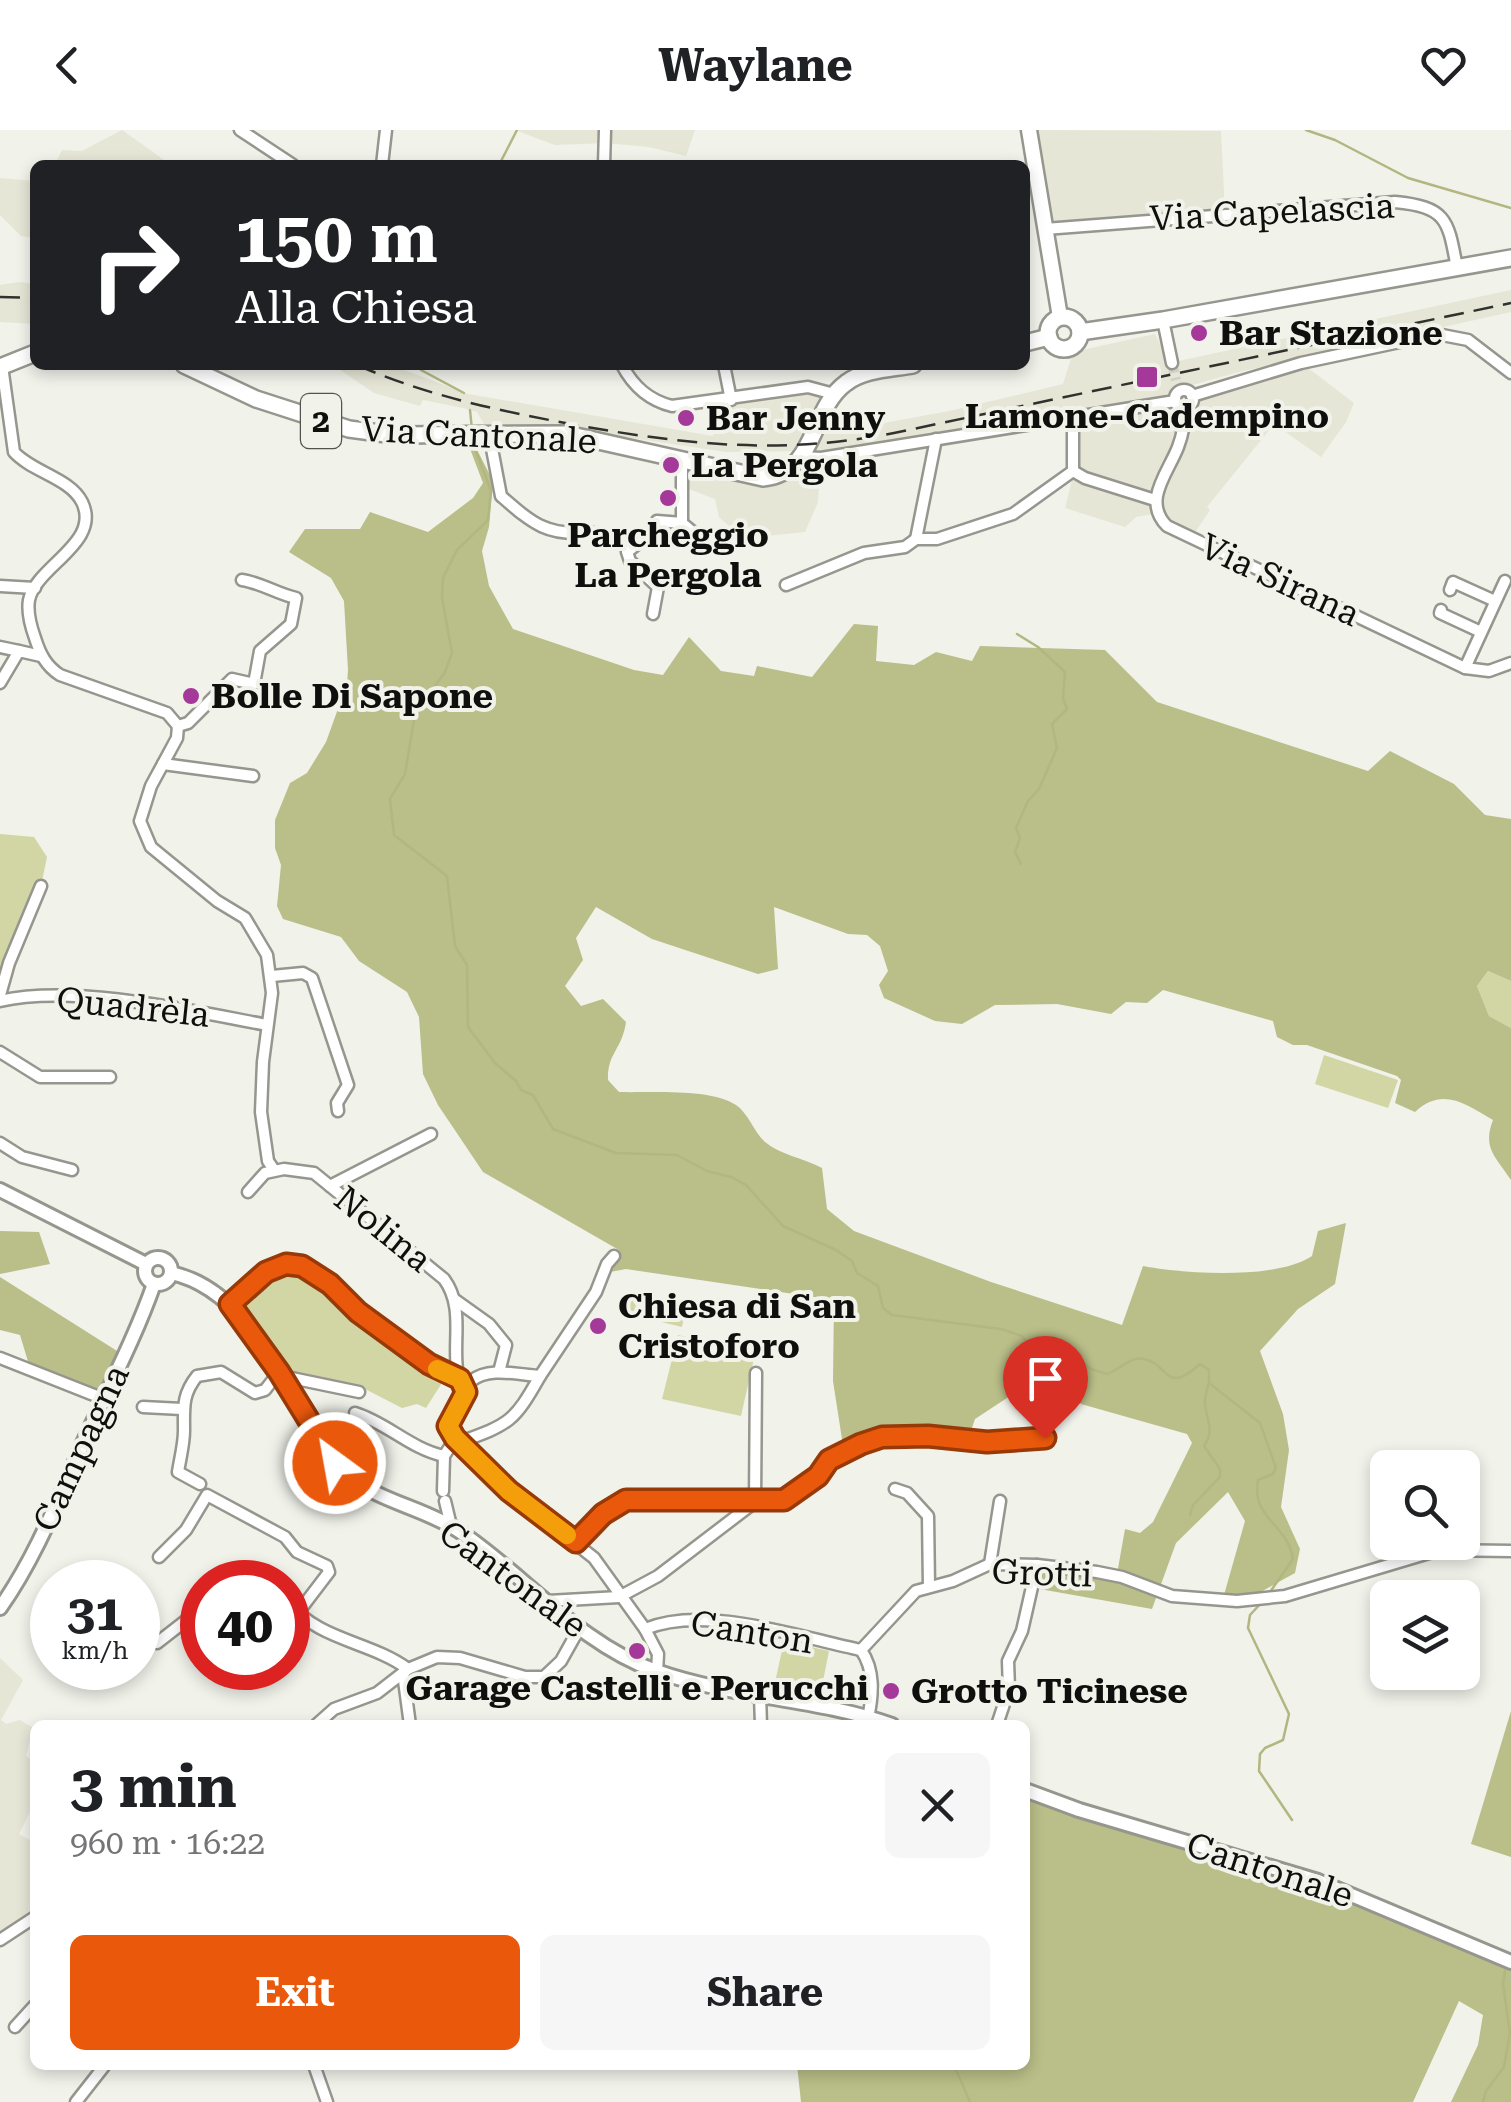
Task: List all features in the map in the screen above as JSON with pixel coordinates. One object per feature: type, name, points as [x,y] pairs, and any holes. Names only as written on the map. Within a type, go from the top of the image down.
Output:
[{"type":"main road","points":[[1028,130],[1060,317]]},
{"type":"main road","points":[[1080,332],[1511,258]]},
{"type":"main road","points":[[1060,317],[1072,319],[1080,332],[1076,343],[1066,348],[1054,345],[1049,337],[1051,324],[1060,317]]},
{"type":"main road","points":[[1030,342],[1049,337]]},
{"type":"main road","points":[[1,367],[30,355]]},
{"type":"main road","name":"Via Cantonale","points":[[195,370],[256,399],[339,426],[380,434],[577,435],[762,478],[785,472],[803,456]]},
{"type":"main road","points":[[803,456],[834,394],[867,370]]},
{"type":"street","points":[[240,130],[286,160]]},
{"type":"street","points":[[383,160],[386,130]]},
{"type":"street","points":[[604,130],[604,160]]},
{"type":"street","name":"Via Capelascia","points":[[1045,229],[1395,202],[1418,204],[1449,224],[1457,268]]},
{"type":"street","points":[[1163,320],[1172,363]]},
{"type":"street","points":[[803,456],[821,458],[1073,418],[1179,395],[1186,390],[1192,396],[1301,363],[1437,334],[1468,340],[1511,373]]},
{"type":"street","points":[[1,367],[14,452],[74,492],[85,511],[78,537],[34,588],[29,600],[30,624],[41,656],[60,675],[167,712],[178,726],[140,820],[151,847],[217,901],[245,918],[259,937],[272,976],[261,1112],[268,1162],[274,1170],[256,1180],[248,1192]]},
{"type":"street","points":[[624,370],[640,390],[664,404],[680,407],[808,388],[834,394]]},
{"type":"street","points":[[725,370],[731,400]]},
{"type":"street","points":[[1073,471],[1155,500],[1182,437],[1179,395]]},
{"type":"street","points":[[1073,418],[1073,471]]},
{"type":"street","points":[[479,434],[500,496],[546,530],[590,532]]},
{"type":"street","points":[[916,539],[936,438]]},
{"type":"street","points":[[682,458],[682,523]]},
{"type":"street","points":[[786,585],[864,553],[900,548],[916,539],[938,539],[1013,514],[1073,471]]},
{"type":"street","name":"Via Sirana","points":[[1155,500],[1158,515],[1173,530],[1465,668]]},
{"type":"street","points":[[653,614],[658,587],[630,561],[627,552],[651,533],[657,521],[682,523],[700,538]]},
{"type":"street","points":[[178,726],[188,723],[232,679],[254,684],[260,651],[291,624],[296,598],[278,594],[259,582],[242,580]]},
{"type":"street","points":[[1505,580],[1465,668],[1481,672],[1511,664]]},
{"type":"street","points":[[1450,590],[1453,582],[1496,601]]},
{"type":"street","points":[[0,586],[34,588]]},
{"type":"street","points":[[1441,610],[1440,613],[1482,632]]},
{"type":"street","points":[[0,647],[41,656]]},
{"type":"street","points":[[0,683],[19,651]]},
{"type":"street","points":[[163,764],[253,776]]},
{"type":"street","points":[[0,998],[9,963],[41,886]]},
{"type":"street","points":[[272,976],[310,974],[348,1085],[336,1103],[338,1111]]},
{"type":"street","name":"Quadrèla","points":[[0,998],[138,1002],[266,1025]]},
{"type":"street","points":[[0,1052],[40,1077],[110,1077]]},
{"type":"street","points":[[330,1186],[431,1134]]},
{"type":"street","points":[[0,1143],[22,1157],[72,1170]]},
{"type":"street","name":"Nolina","points":[[274,1170],[314,1174],[444,1279],[454,1300],[456,1370],[466,1392],[448,1426],[458,1440]]},
{"type":"street","points":[[0,1190],[146,1264]]},
{"type":"street","points":[[451,1526],[444,1496],[444,1456],[458,1440],[498,1428],[520,1412],[596,1292],[614,1256]]},
{"type":"street","points":[[152,1258],[170,1265],[171,1273],[164,1282],[154,1284],[144,1274],[152,1258]]},
{"type":"street","points":[[230,1304],[266,1272],[286,1264],[302,1266],[438,1369],[471,1381],[478,1375],[500,1372],[540,1376]]},
{"type":"street","name":"Cantonale","points":[[171,1273],[202,1283],[230,1304],[346,1475],[382,1497],[451,1526],[612,1650],[657,1672],[875,1720]]},
{"type":"street","name":"Campagna","points":[[2,1601],[29,1560],[154,1284]]},
{"type":"street","points":[[454,1300],[489,1324],[506,1345],[500,1372]]},
{"type":"street","points":[[0,1358],[104,1399]]},
{"type":"street","points":[[200,1484],[178,1472],[184,1432],[182,1408],[187,1389],[197,1376],[221,1372],[255,1393],[265,1390],[280,1374],[359,1392]]},
{"type":"street","points":[[755,1502],[756,1373]]},
{"type":"street","points":[[143,1407],[182,1408]]},
{"type":"street","points":[[355,1413],[374,1419],[423,1450],[444,1456]]},
{"type":"street","points":[[576,1542],[603,1514],[626,1500],[784,1500],[818,1476],[829,1460],[882,1437],[928,1436],[987,1442],[1045,1438]]},
{"type":"street","points":[[458,1440],[509,1491],[594,1558],[658,1654],[657,1672]]},
{"type":"street","points":[[895,1489],[907,1494],[928,1516],[929,1586]]},
{"type":"street","points":[[158,1557],[186,1530],[208,1495],[286,1537],[297,1552],[327,1566],[329,1572],[310,1597]]},
{"type":"street","points":[[990,1564],[1000,1501]]},
{"type":"street","points":[[548,1601],[619,1597],[658,1576],[755,1502]]},
{"type":"street","name":"Grotti","points":[[861,1650],[916,1591],[953,1581],[990,1564],[1038,1565],[1122,1577],[1162,1593],[1188,1598],[1265,1599],[1440,1550],[1511,1552]]},
{"type":"street","points":[[999,1720],[1009,1689],[1008,1661],[1022,1631],[1038,1565]]},
{"type":"street","name":"Canton","points":[[644,1629],[694,1618],[861,1650]]},
{"type":"street","points":[[310,1624],[406,1671]]},
{"type":"street","points":[[160,1641],[180,1625]]},
{"type":"street","points":[[322,1720],[334,1709],[370,1697],[406,1671],[437,1656],[538,1678],[557,1668],[580,1627]]},
{"type":"street","points":[[861,1650],[869,1662],[872,1690],[868,1718]]},
{"type":"street","points":[[406,1671],[410,1720]]},
{"type":"street","points":[[760,1696],[760,1720]]},
{"type":"street","name":"Cantonale","points":[[1030,1792],[1318,1882],[1511,1962]]},
{"type":"street","points":[[0,1940],[30,1920]]},
{"type":"street","points":[[15,2028],[30,2011]]},
{"type":"street","points":[[76,2102],[101,2070]]},
{"type":"street","points":[[316,2070],[327,2102]]},
{"type":"shaded area","points":[[122,130],[164,160],[57,160],[62,150],[82,151]]},
{"type":"shaded area","points":[[515,130],[695,130],[686,156],[649,147],[605,143],[555,145]]},
{"type":"shaded area","points":[[1037,130],[1221,131],[1225,213],[1052,224]]},
{"type":"shaded area","points":[[0,178],[30,181],[30,237],[21,236],[0,215]]},
{"type":"shaded area","points":[[30,283],[30,324],[0,322],[0,285]]},
{"type":"shaded area","points":[[1511,290],[1511,312],[1239,372],[1171,391],[1156,402],[822,453],[726,452],[544,425],[484,424],[477,412],[463,408],[423,400],[420,406],[374,393],[340,370],[404,370],[468,394],[713,436],[712,403],[808,387],[834,394],[808,437],[949,411],[1063,384],[1073,352],[1155,334],[1169,363]]},
{"type":"shaded area","points":[[1304,365],[1354,403],[1346,422],[1321,457],[1274,424],[1207,507],[1210,510],[1194,534],[1177,526],[1163,512],[1136,517],[1125,527],[1065,508],[1075,468],[1076,421],[1172,408],[1186,413],[1200,400]]},
{"type":"shaded area","points":[[821,460],[818,502],[805,532],[738,534],[719,517],[715,499],[681,486],[683,462],[757,482],[804,462]]},
{"type":"shaded area","points":[[0,1658],[23,1680],[1,1720],[6,1724],[20,1720],[30,1726],[26,1756],[30,1759],[30,1812],[19,1834],[30,1840],[30,1918],[0,1938]]},
{"type":"green space","points":[[474,444],[493,481],[489,527],[482,551],[489,586],[513,629],[634,670],[663,675],[689,637],[721,671],[754,676],[757,666],[812,677],[854,624],[878,626],[876,661],[914,665],[936,652],[972,661],[980,646],[1105,650],[1157,702],[1368,771],[1390,751],[1454,784],[1485,815],[1511,819],[1511,981],[1488,971],[1477,986],[1489,1016],[1511,1028],[1511,1180],[1490,1145],[1493,1120],[1473,1108],[1444,1099],[1425,1104],[1415,1112],[1395,1103],[1401,1080],[1397,1076],[1307,1045],[1293,1045],[1277,1037],[1273,1021],[1163,990],[1147,1003],[1126,1002],[1111,1014],[1057,1004],[995,1005],[962,1024],[935,1021],[884,998],[879,985],[888,971],[880,946],[867,935],[848,934],[774,907],[778,969],[758,974],[652,939],[596,907],[576,938],[583,960],[565,986],[581,1006],[603,999],[626,1022],[608,1071],[608,1080],[619,1092],[696,1094],[736,1105],[765,1142],[822,1168],[827,1209],[854,1231],[991,1282],[1122,1325],[1143,1266],[1205,1273],[1276,1269],[1312,1256],[1318,1231],[1346,1223],[1335,1284],[1298,1309],[1260,1351],[1283,1414],[1289,1450],[1281,1507],[1300,1549],[1295,1573],[1255,1595],[1224,1595],[1245,1521],[1228,1492],[1176,1543],[1152,1609],[1034,1588],[1037,1565],[1117,1574],[1125,1529],[1140,1533],[1153,1522],[1192,1443],[1187,1434],[1081,1404],[1072,1393],[1039,1377],[975,1419],[968,1440],[903,1436],[844,1452],[833,1381],[834,1300],[626,1269],[610,1272],[609,1264],[620,1259],[619,1250],[483,1172],[438,1105],[423,1074],[419,1017],[407,992],[359,961],[341,937],[283,919],[277,906],[281,865],[275,848],[275,820],[290,783],[307,773],[326,742],[347,684],[348,670],[344,601],[331,578],[289,552],[305,529],[360,529],[370,512],[428,532],[473,498],[483,483],[469,446]]},
{"type":"green space","points":[[0,834],[34,837],[47,857],[41,886],[0,995]]},
{"type":"green space","points":[[1488,971],[1511,981],[1511,1028],[1489,1016],[1477,986]]},
{"type":"green space","points":[[1324,1055],[1398,1080],[1388,1108],[1315,1084]]},
{"type":"green space","points":[[0,1231],[39,1232],[50,1264],[0,1274]]},
{"type":"green space","points":[[303,1266],[358,1313],[447,1375],[426,1408],[417,1404],[402,1408],[367,1390],[282,1376],[230,1305],[266,1272]]},
{"type":"green space","points":[[0,1277],[125,1356],[104,1399],[30,1368],[20,1335],[0,1330]]},
{"type":"green space","points":[[629,1290],[687,1303],[682,1327],[624,1313]]},
{"type":"green space","points":[[678,1335],[755,1354],[741,1416],[662,1399]]},
{"type":"green space","points":[[784,1641],[829,1651],[820,1696],[774,1687]]},
{"type":"green space","points":[[1511,1711],[1511,1857],[1471,1844]]},
{"type":"green space","points":[[1030,1792],[1297,1874],[1511,1962],[1511,2102],[1451,2102],[1478,2045],[1483,2015],[1459,2001],[1413,2102],[801,2102],[798,2070],[1030,2070]]},
{"type":"waterway","points":[[502,160],[517,130]]},
{"type":"waterway","points":[[1306,130],[1335,140],[1408,178],[1511,208]]},
{"type":"waterway","points":[[421,370],[464,393]]},
{"type":"waterway","points":[[470,410],[472,430]]},
{"type":"waterway","points":[[473,443],[491,491],[488,520],[457,550],[443,578],[442,598],[452,653],[445,672],[415,714],[405,774],[390,799],[394,835],[447,876],[455,946],[467,965],[468,1027],[495,1063],[521,1090],[533,1095],[553,1129],[616,1153],[677,1155],[746,1185],[783,1226],[852,1261],[857,1273],[878,1286],[883,1308],[892,1315],[1001,1329],[1022,1336],[1035,1352],[1071,1353],[1091,1369],[1107,1374],[1139,1359],[1152,1362],[1173,1378],[1200,1364],[1209,1370],[1209,1383],[1260,1423],[1276,1468],[1273,1474],[1258,1480],[1257,1493],[1265,1513],[1290,1547],[1293,1559],[1270,1592]]},
{"type":"waterway","points":[[1017,634],[1065,672],[1063,698],[1067,709],[1052,724],[1057,748],[1016,828],[1020,838],[1015,852],[1021,864]]},
{"type":"waterway","points":[[1190,1515],[1193,1505],[1220,1477],[1220,1469],[1204,1446],[1209,1434],[1205,1402],[1209,1383]]},
{"type":"waterway","points":[[1262,1602],[1250,1615],[1248,1628],[1289,1714],[1283,1740],[1260,1754],[1259,1771],[1292,1820]]},
{"type":"waterway","points":[[1483,2102],[1486,2091],[1504,2067],[1510,2033],[1503,1984],[1505,1971]]},
{"type":"waterway","points":[[956,2070],[970,2102]]},
{"type":"tunnel","points":[[1172,363],[1176,380]]},
{"type":"railway","points":[[0,297],[30,298]]},
{"type":"railway","points":[[370,370],[465,401],[576,425],[696,442],[813,444],[894,433],[1511,303]]},
{"type":"slow traffic","points":[[437,1369],[460,1379],[466,1392],[448,1426],[455,1438],[509,1491],[567,1535]]},
{"type":"place","name":"Bar Stazione","points":[[1199,333]]},
{"type":"place","name":"Lamone-Cadempino","points":[[1147,377]]},
{"type":"place","name":"Bar Jenny","points":[[686,418]]},
{"type":"place","name":"La Pergola","points":[[671,465]]},
{"type":"place","name":"Parcheggio La Pergola","points":[[668,498]]},
{"type":"place","name":"Bolle Di Sapone","points":[[191,696]]},
{"type":"place","name":"Chiesa di San Cristoforo","points":[[598,1326]]},
{"type":"place","name":"Garage Castelli e Perucchi","points":[[637,1651]]},
{"type":"place","name":"Grotto Ticinese","points":[[891,1691]]},
{"type":"route","points":[[335,1463],[279,1372],[230,1304],[254,1281],[278,1266],[294,1264],[312,1270],[358,1312],[429,1364],[460,1379],[466,1392],[448,1426],[455,1438],[509,1491],[576,1542],[603,1514],[626,1500],[784,1500],[818,1476],[829,1460],[882,1437],[928,1436],[987,1442],[1045,1438]]}]
